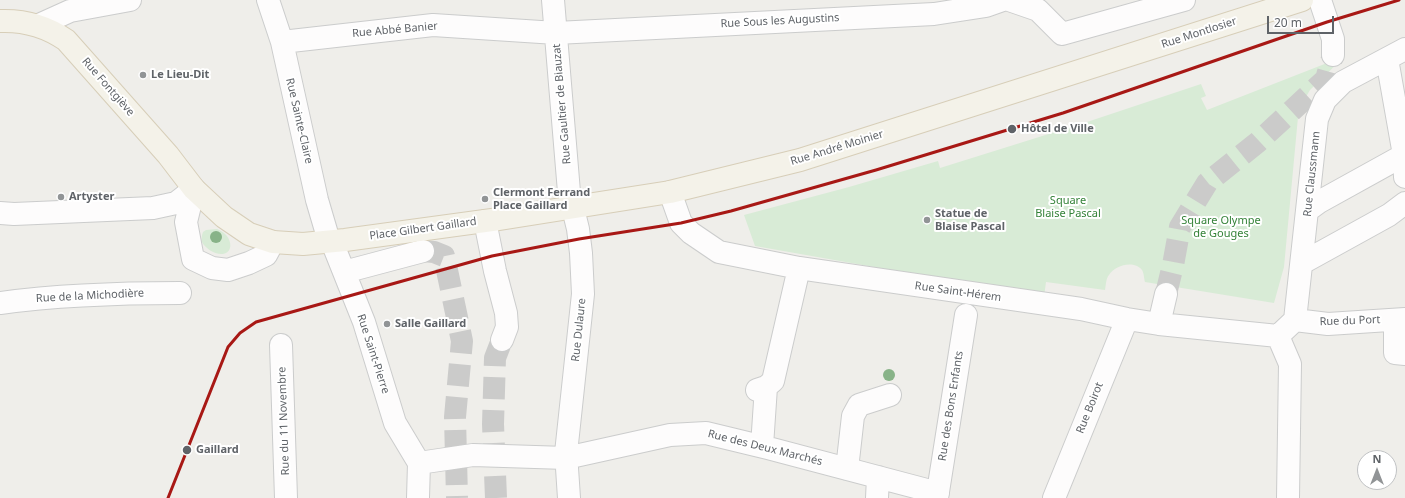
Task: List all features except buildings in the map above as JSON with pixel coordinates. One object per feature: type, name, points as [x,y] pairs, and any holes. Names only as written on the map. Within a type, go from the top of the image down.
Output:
[{"type":"main road","name":"Rue Montlosier","points":[[1096,66],[1302,0]]},
{"type":"main road","name":"Rue Fontgiève","points":[[0,21],[16,20],[38,25],[54,32],[66,40],[168,155],[194,189]]},
{"type":"main road","name":"Rue André Moinier","points":[[573,208],[670,192],[800,160],[1096,66]]},
{"type":"main road","name":"Place Gilbert Gaillard","points":[[194,189],[224,218],[249,234],[273,242],[303,244],[332,242],[573,208]]},
{"type":"street","points":[[38,25],[70,11],[130,0]]},
{"type":"street","name":"Rue Sainte-Claire","points":[[268,0],[282,42],[317,200],[327,234],[332,242]]},
{"type":"street","name":"Rue Gaultier de Biauzat","points":[[553,0],[569,192],[573,208]]},
{"type":"street","name":"Rue Sous les Augustins","points":[[556,33],[934,14],[986,6],[1003,0]]},
{"type":"street","points":[[1009,0],[1038,10],[1062,34],[1184,0]]},
{"type":"street","points":[[1320,0],[1333,39],[1333,55]]},
{"type":"street","name":"Rue Abbé Banier","points":[[282,42],[433,25],[556,33]]},
{"type":"street","points":[[1396,54],[1405,177]]},
{"type":"street","name":"Rue Claussmann","points":[[1295,320],[1317,119],[1325,100],[1343,82],[1396,54]]},
{"type":"street","points":[[1308,210],[1319,202],[1404,155]]},
{"type":"street","points":[[0,213],[14,214],[153,208],[176,203],[194,189]]},
{"type":"street","points":[[194,189],[186,222],[193,259],[212,268],[228,270],[249,263],[266,254],[273,242]]},
{"type":"street","name":"Rue Saint-Hérem","points":[[670,192],[681,223],[691,233],[719,252],[799,268],[1081,309],[1159,324],[1278,336]]},
{"type":"street","points":[[1302,263],[1389,214],[1405,203]]},
{"type":"street","name":"Rue Dulaure","points":[[573,208],[577,222],[580,246],[583,294],[566,455],[574,496]]},
{"type":"street","points":[[485,221],[495,271],[506,313],[507,327],[502,340]]},
{"type":"street","name":"Rue Saint-Pierre","points":[[332,242],[364,322],[395,423],[418,463]]},
{"type":"street","points":[[344,272],[423,251]]},
{"type":"street","points":[[762,446],[762,389],[773,381],[799,268]]},
{"type":"street","name":"Rue de la Michodière","points":[[0,303],[37,298],[129,293],[180,293]]},
{"type":"street","points":[[1159,324],[1166,294]]},
{"type":"street","name":"Rue des Bons Enfants","points":[[938,490],[966,314]]},
{"type":"street","name":"Rue Boirot","points":[[1054,498],[1127,319]]},
{"type":"street","points":[[1400,319],[1395,353],[1405,354]]},
{"type":"street","name":"Rue du Port","points":[[1295,320],[1328,324],[1400,319]]},
{"type":"street","points":[[1288,498],[1290,364],[1278,336],[1295,320]]},
{"type":"street","name":"Rue du 11 Novembre","points":[[281,345],[286,498]]},
{"type":"street","points":[[847,469],[853,416],[859,405],[890,395]]},
{"type":"street","name":"Rue des Deux Marchés","points":[[418,463],[473,454],[566,455],[670,435],[706,433],[762,446],[847,469],[878,487],[938,490]]},
{"type":"street","points":[[418,463],[418,498]]},
{"type":"green space","name":"Square Blaise Pascal","points":[[1345,56],[1310,90],[1303,102],[1298,117],[1284,267],[1274,303],[1145,282],[1142,270],[1134,265],[1120,266],[1112,272],[1107,278],[1105,290],[1046,282],[1044,297],[755,246],[744,215],[938,161],[940,168],[1087,122],[1201,84],[1206,96],[1201,98],[1207,110]]},
{"type":"green space","points":[[217,229],[227,236],[230,242],[229,251],[223,254],[211,251],[205,247],[202,242],[203,232],[206,230]]},
{"type":"tunnel","points":[[1166,294],[1180,227],[1207,183],[1258,142],[1326,79],[1333,55]]},
{"type":"tunnel","points":[[423,251],[434,252],[444,256],[462,341],[455,417],[457,498]]},
{"type":"tunnel","points":[[496,498],[493,424],[495,358],[502,340]]},
{"type":"transit line","points":[[168,498],[228,347],[240,333],[256,322],[492,256],[579,239],[681,223],[731,211],[876,170],[1063,113],[1327,22],[1399,0]]},
{"type":"place","name":"Le Lieu-Dit","points":[[143,75]]},
{"type":"place","name":"Hôtel de Ville","points":[[1012,129]]},
{"type":"place","name":"Artyster","points":[[61,197]]},
{"type":"place","name":"Clermont Ferrand Place Gaillard","points":[[485,199]]},
{"type":"place","name":"Statue de Blaise Pascal","points":[[927,220]]},
{"type":"place","name":"Salle Gaillard","points":[[387,324]]},
{"type":"place","name":"Gaillard","points":[[187,450]]},
{"type":"park label","name":"Square Olympe de Gouges","points":[[1221,227]]}]
